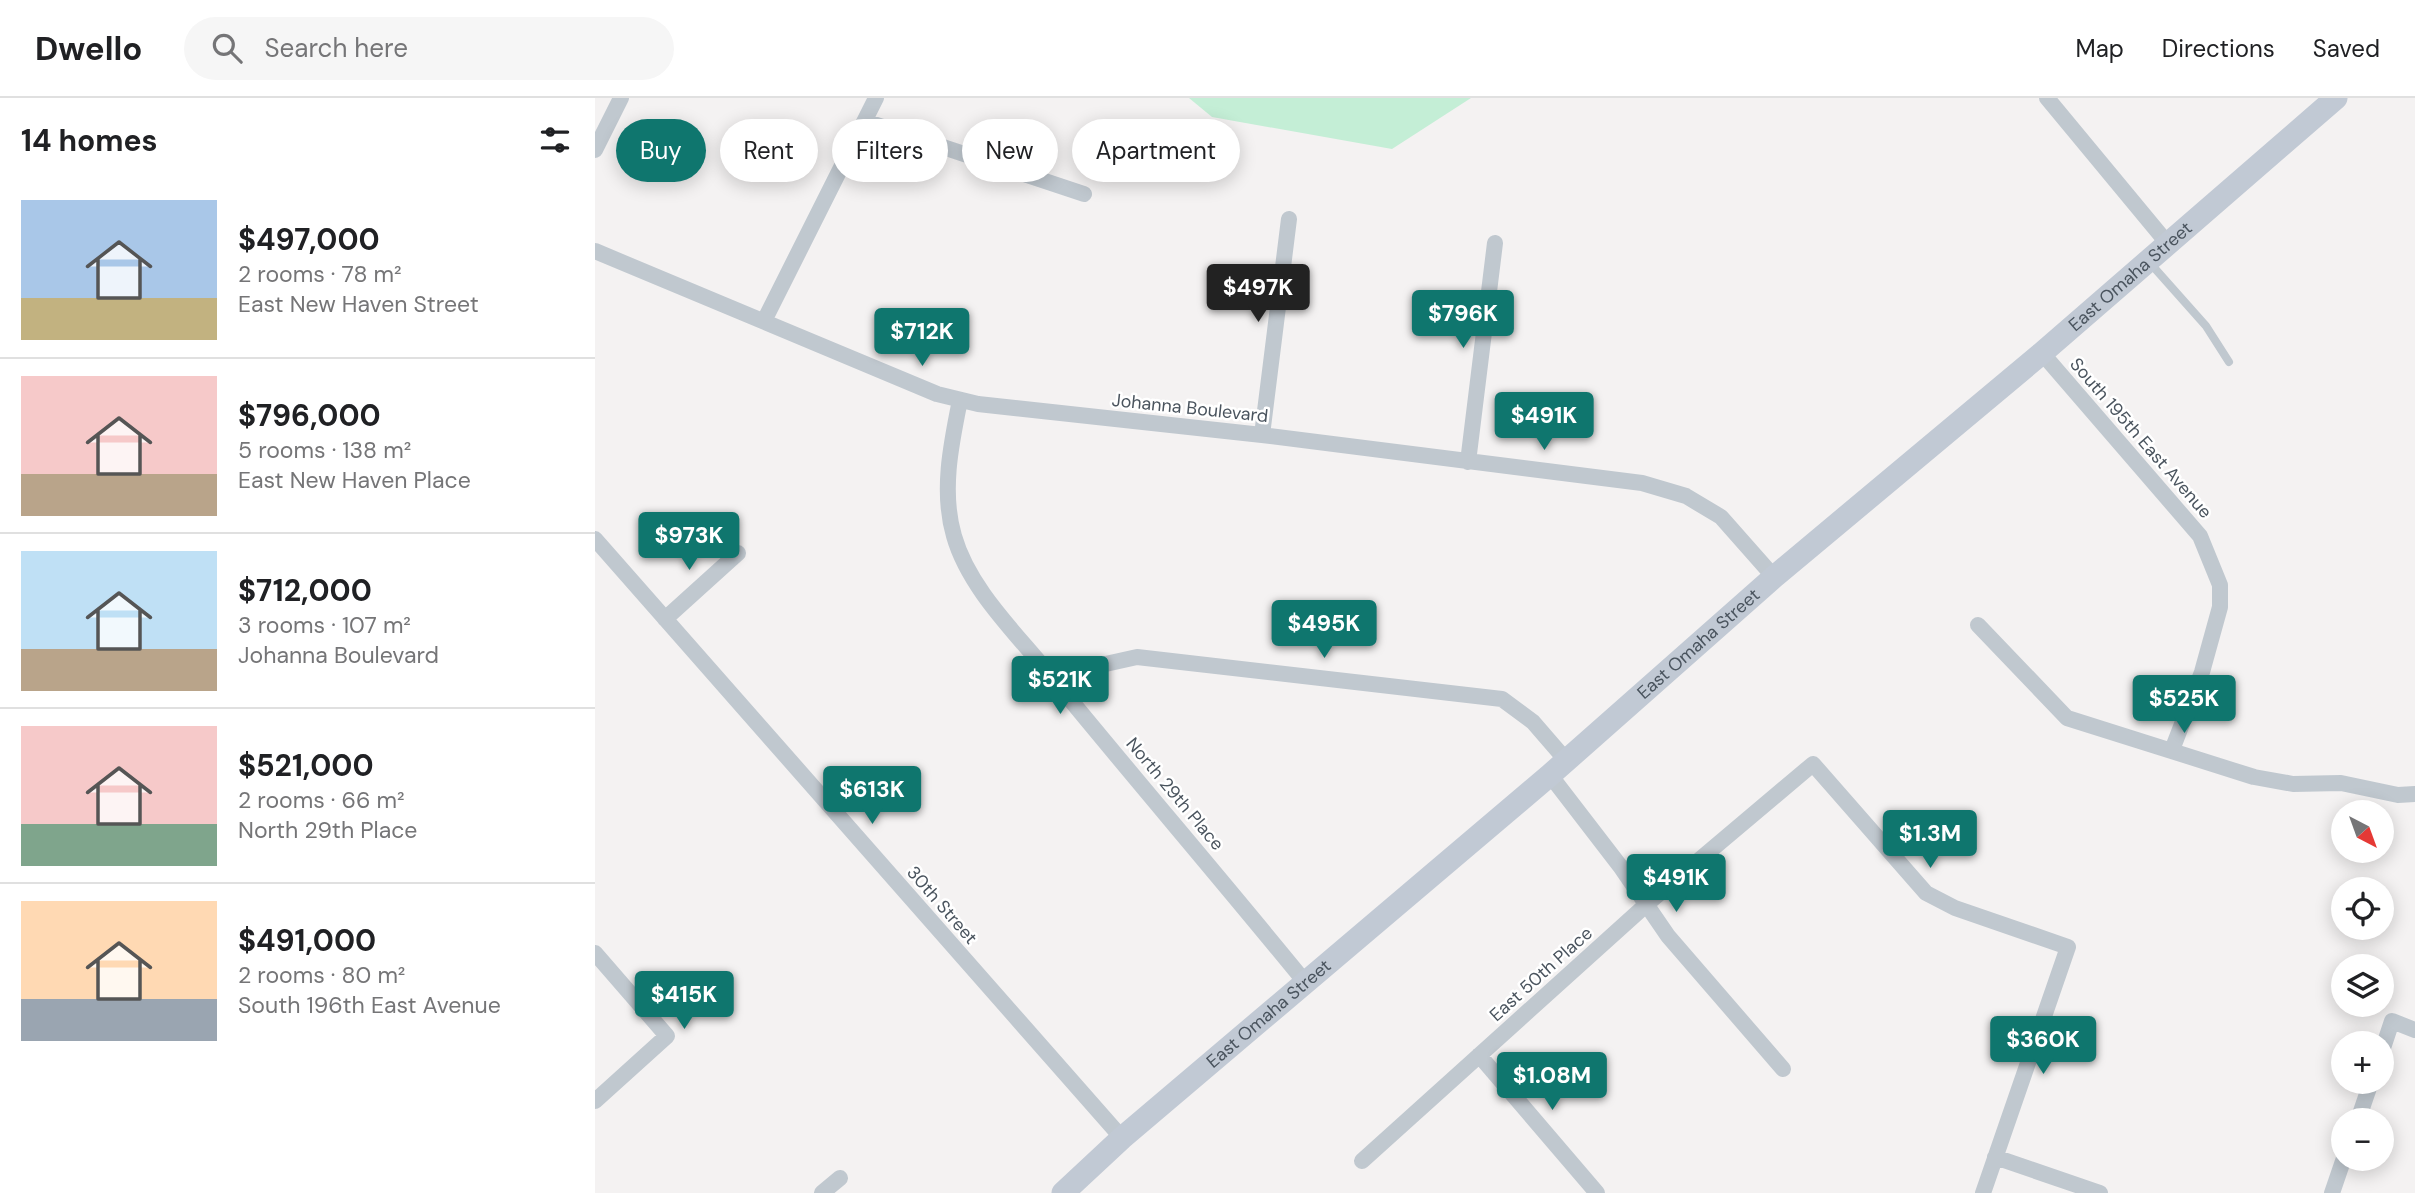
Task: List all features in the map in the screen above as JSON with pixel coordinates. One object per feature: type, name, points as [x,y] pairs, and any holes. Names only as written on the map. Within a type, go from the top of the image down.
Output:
[{"type":"street","points":[[595,150],[621,98]]},
{"type":"street","points":[[866,119],[876,98]]},
{"type":"street","points":[[2047,98],[2168,244]]},
{"type":"street","name":"East Omaha Street","points":[[1063,1193],[1122,1138],[1558,767],[1773,577],[2042,353],[2336,98]]},
{"type":"street","points":[[948,149],[1084,194]]},
{"type":"street","points":[[764,320],[834,182]]},
{"type":"street","points":[[1262,435],[1289,219]]},
{"type":"street","points":[[1468,462],[1495,243]]},
{"type":"street","name":"Johanna Boulevard","points":[[595,251],[937,394],[960,400],[1642,483],[1686,496],[1721,517],[1773,577]]},
{"type":"street","name":"South 195th East Avenue","points":[[2042,353],[2200,536],[2220,585],[2220,607],[2202,672],[2172,750]]},
{"type":"street","name":"North 29th Place","points":[[960,400],[948,482],[954,537],[981,589],[1305,982]]},
{"type":"street","name":"30th Street","points":[[595,539],[1122,1138]]},
{"type":"street","points":[[666,619],[738,553]]},
{"type":"street","points":[[1978,625],[2067,718],[2254,777],[2293,784],[2341,783],[2398,795],[2415,794]]},
{"type":"street","points":[[1064,692],[1101,665],[1137,657],[1502,699],[1533,722],[1558,767],[1668,936],[1783,1069]]},
{"type":"street","name":"East 50th Place","points":[[1362,1161],[1647,904],[1813,764],[1926,893],[1955,908],[2068,947],[1995,1157]]},
{"type":"street","points":[[595,953],[667,1036],[595,1101]]},
{"type":"street","points":[[2389,1031],[2392,1021],[2415,1030]]},
{"type":"street","points":[[1479,1055],[1597,1193]]},
{"type":"street","points":[[1983,1193],[1995,1157],[2100,1193]]},
{"type":"street","points":[[2332,1193],[2340,1171]]},
{"type":"street","points":[[822,1193],[840,1178]]},
{"type":"lane","points":[[2148,261],[2206,326],[2229,362]]},
{"type":"green space","points":[[1189,98],[1471,98],[1392,149],[1240,122],[1240,119],[1212,117]]}]
